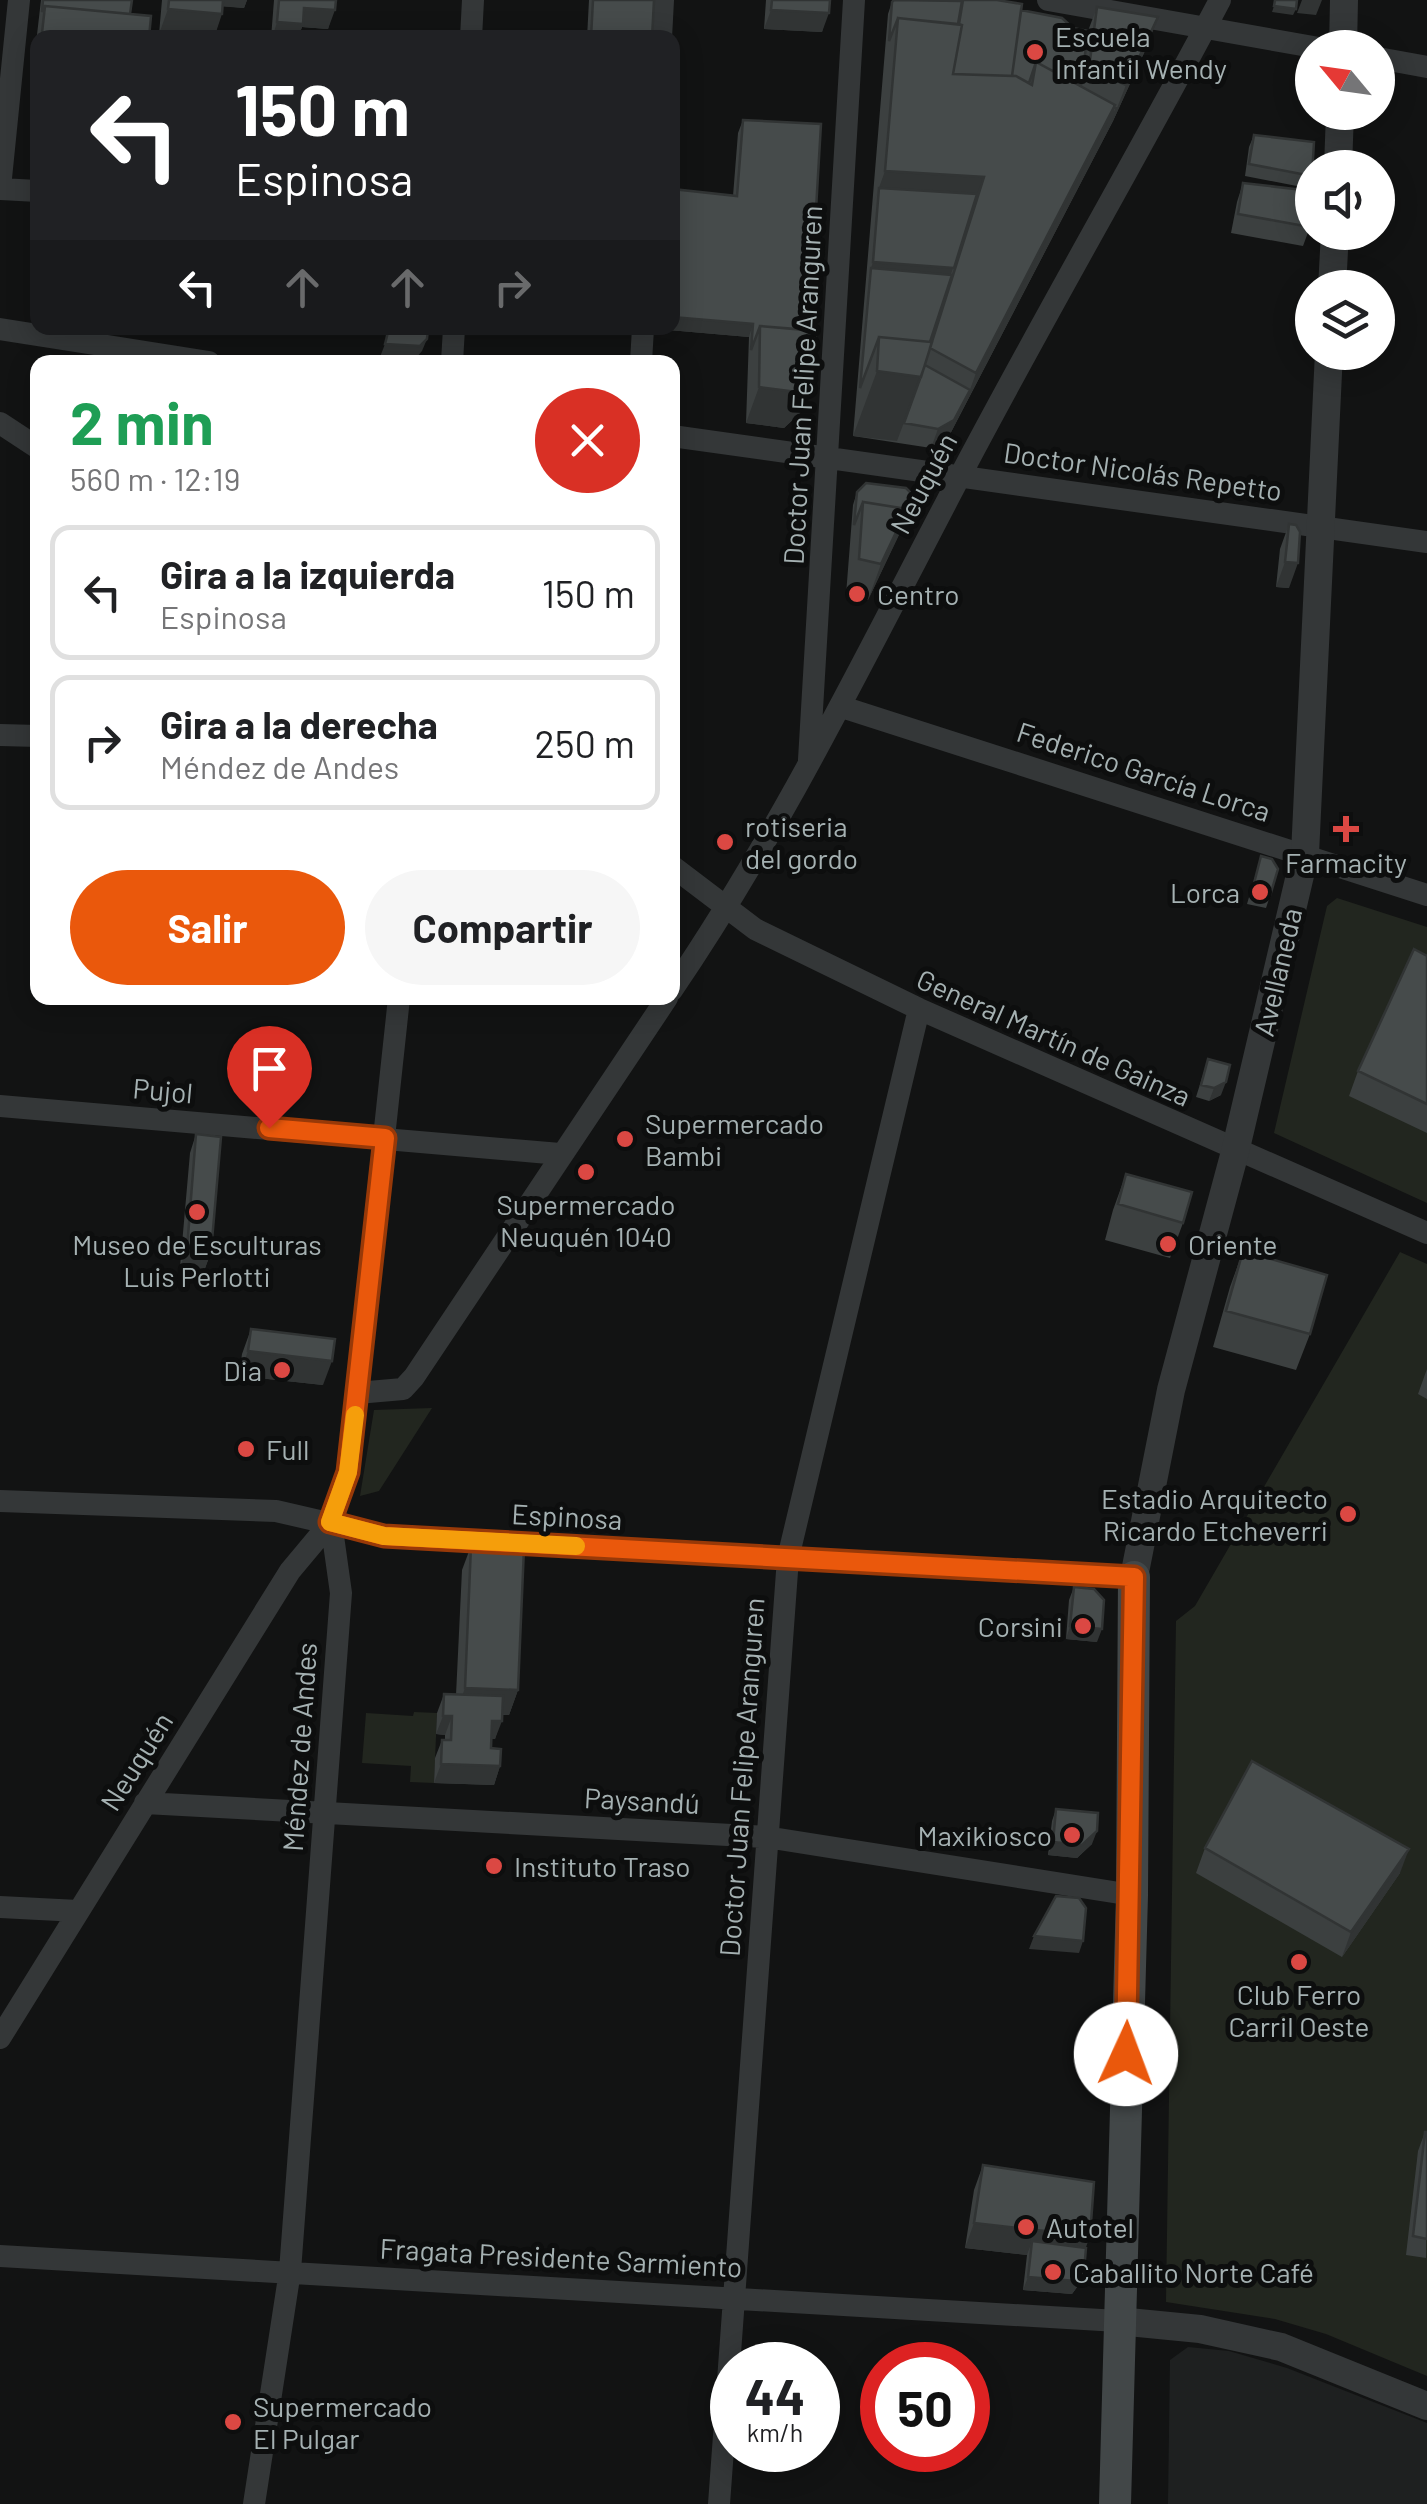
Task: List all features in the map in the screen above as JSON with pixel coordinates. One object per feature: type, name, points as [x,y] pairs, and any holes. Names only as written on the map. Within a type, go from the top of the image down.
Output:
[{"type":"main road","points":[[1115,2504],[1132,1895],[1134,1577]]},
{"type":"street","points":[[19,0],[0,188],[30,190]]},
{"type":"street","points":[[471,30],[473,0]]},
{"type":"street","points":[[661,30],[663,0]]},
{"type":"street","name":"Doctor Juan Felipe Aranguren","points":[[807,774],[854,0]]},
{"type":"street","points":[[1048,0],[1295,44]]},
{"type":"street","name":"Neuquén","points":[[680,978],[728,908],[807,774],[960,476],[1220,0]]},
{"type":"street","points":[[1344,0],[1344,30]]},
{"type":"street","points":[[1395,61],[1427,67]]},
{"type":"street","points":[[0,329],[30,334]]},
{"type":"street","points":[[38,335],[165,355]]},
{"type":"street","name":"Avellaneda","points":[[1134,1577],[1171,1390],[1235,1152],[1305,854],[1328,370]]},
{"type":"street","points":[[0,423],[30,443]]},
{"type":"street","name":"Doctor Nicolás Repetto","points":[[680,437],[1427,542]]},
{"type":"street","name":"Federico García Lorca","points":[[842,706],[1427,895]]},
{"type":"street","points":[[0,735],[30,736]]},
{"type":"street","name":"General Martín de Gainza","points":[[680,872],[755,930],[1235,1152],[1427,1233]]},
{"type":"street","name":"Méndez de Andes","points":[[254,2504],[290,2272],[341,1592],[330,1522],[348,1472],[398,1005]]},
{"type":"street","points":[[358,1393],[404,1389],[662,1005]]},
{"type":"street","name":"Doctor Juan Felipe Aranguren","points":[[719,2504],[788,1558],[919,1009]]},
{"type":"street","name":"Pujol","points":[[0,1106],[560,1154]]},
{"type":"street","name":"Espinosa","points":[[0,1501],[244,1508],[330,1522],[384,1536],[1134,1577]]},
{"type":"street","name":"Neuquén","points":[[0,2038],[290,1571],[330,1522]]},
{"type":"street","name":"Paysandú","points":[[146,1803],[766,1836],[1132,1895]]},
{"type":"street","points":[[0,1907],[78,1910]]},
{"type":"street","name":"Fragata Presidente Sarmiento","points":[[0,2256],[1118,2320]]},
{"type":"street","points":[[1118,2320],[1281,2347],[1427,2406]]},
{"type":"shaded area","points":[[1337,898],[1427,927],[1427,1203],[1274,1133],[1327,906]]},
{"type":"shaded area","name":"Club Ferro Carril Oeste","points":[[1400,1252],[1427,1264],[1427,2376],[1326,2334],[1275,2319],[1166,2302],[1176,1621],[1195,1606]]},
{"type":"shaded area","points":[[432,1408],[379,1491],[360,1496],[374,1410]]},
{"type":"shaded area","points":[[414,1712],[437,1713],[434,1783],[410,1782],[411,1766],[362,1763],[366,1713],[413,1716]]},
{"type":"shaded area","points":[[1188,2347],[1229,2351],[1287,2368],[1427,2423],[1427,2504],[1168,2504],[1170,2360]]},
{"type":"building","points":[[43,0],[132,0],[130,14],[45,6],[42,12]]},
{"type":"building","points":[[169,0],[223,0],[222,14],[168,9]]},
{"type":"building","points":[[279,0],[336,0],[335,10],[304,8],[303,24],[277,22]]},
{"type":"building","points":[[593,0],[654,0],[652,30],[591,30]]},
{"type":"building","points":[[772,0],[830,0],[829,13],[771,10]]},
{"type":"building","points":[[894,0],[962,1],[958,24],[898,18],[889,41]]},
{"type":"building","points":[[963,0],[1022,4],[1012,76],[953,74]]},
{"type":"building","points":[[1275,0],[1297,0],[1296,9],[1274,6]]},
{"type":"building","points":[[45,6],[151,16],[150,30],[42,30]]},
{"type":"building","points":[[1097,7],[1158,17],[1126,85],[1089,68]]},
{"type":"building","points":[[1021,10],[1062,18],[1073,28],[1088,31],[1081,86],[1036,62],[1029,83],[1012,76]]},
{"type":"building","points":[[898,18],[962,25],[953,74],[1016,76],[1032,85],[1036,62],[1115,105],[976,373],[930,348],[984,177],[885,171]]},
{"type":"building","points":[[743,120],[821,124],[809,330],[760,326],[751,350],[753,324],[680,318],[680,190],[737,196]]},
{"type":"building","points":[[1254,135],[1314,142],[1314,150],[1295,150],[1295,173],[1249,164]]},
{"type":"building","points":[[1243,183],[1295,189],[1295,224],[1238,214]]},
{"type":"building","points":[[879,188],[977,194],[954,268],[873,262]]},
{"type":"building","points":[[871,268],[952,275],[930,342],[879,337],[860,388]]},
{"type":"building","points":[[760,326],[816,331],[814,376],[797,392],[759,387]]},
{"type":"building","points":[[387,335],[427,335],[420,346],[385,344]]},
{"type":"building","points":[[879,337],[932,342],[921,377],[877,371]]},
{"type":"building","points":[[925,365],[970,390],[954,420],[938,429],[904,423]]},
{"type":"building","points":[[866,483],[906,488],[916,498],[899,532],[907,509],[863,502],[854,525],[857,492]]},
{"type":"building","points":[[863,502],[907,509],[881,564],[859,559]]},
{"type":"building","points":[[1289,524],[1296,525],[1300,532],[1298,563],[1285,562]]},
{"type":"building","points":[[1261,856],[1272,859],[1278,869],[1270,896],[1252,891]]},
{"type":"building","points":[[1414,949],[1427,956],[1427,1104],[1358,1071]]},
{"type":"building","points":[[1208,1059],[1230,1065],[1226,1082],[1214,1088],[1201,1085]]},
{"type":"building","name":"Museo de Esculturas Luis Perlotti","points":[[196,1134],[221,1137],[211,1252],[187,1249]]},
{"type":"building","points":[[1126,1174],[1192,1192],[1183,1223],[1118,1204]]},
{"type":"building","points":[[1243,1251],[1327,1275],[1310,1334],[1226,1311]]},
{"type":"building","points":[[251,1329],[335,1339],[332,1361],[248,1351]]},
{"type":"building","points":[[471,1546],[524,1548],[518,1690],[465,1688]]},
{"type":"building","points":[[1074,1587],[1094,1589],[1104,1600],[1102,1629],[1070,1626]]},
{"type":"building","points":[[444,1694],[503,1696],[502,1721],[492,1721],[491,1748],[501,1749],[500,1766],[441,1764],[442,1740],[451,1740],[452,1716],[443,1716]]},
{"type":"building","points":[[1252,1761],[1409,1849],[1351,1932],[1205,1848]]},
{"type":"building","points":[[1056,1809],[1098,1813],[1097,1831],[1082,1845],[1053,1842]]},
{"type":"building","points":[[1056,1896],[1079,1898],[1086,1908],[1083,1941],[1034,1936]]},
{"type":"building","points":[[1427,2132],[1427,2239],[1413,2236]]},
{"type":"building","points":[[983,2165],[1094,2182],[1090,2236],[974,2223]]},
{"type":"building","points":[[1032,2241],[1086,2248],[1084,2271],[1076,2281],[1028,2277]]},
{"type":"slow traffic","points":[[355,1415],[348,1472],[330,1522],[384,1536],[576,1546]]},
{"type":"place","name":"Escuela Infantil Wendy","points":[[1035,52]]},
{"type":"place","name":"Centro","points":[[857,594]]},
{"type":"place","name":"Farmacity","points":[[1346,829]]},
{"type":"place","name":"rotiseria del gordo","points":[[725,842]]},
{"type":"place","name":"Lorca","points":[[1260,892]]},
{"type":"place","name":"Supermercado Bambi","points":[[625,1139]]},
{"type":"place","name":"Supermercado Neuquén 1040","points":[[586,1172]]},
{"type":"place","name":"Museo de Esculturas Luis Perlotti","points":[[197,1212]]},
{"type":"place","name":"Oriente","points":[[1168,1244]]},
{"type":"place","name":"Dia","points":[[282,1370]]},
{"type":"place","name":"Full","points":[[246,1449]]},
{"type":"place","name":"Estadio Arquitecto Ricardo Etcheverri","points":[[1348,1514]]},
{"type":"place","name":"Corsini","points":[[1083,1626]]},
{"type":"place","name":"Maxikiosco","points":[[1072,1835]]},
{"type":"place","name":"Instituto Traso","points":[[494,1866]]},
{"type":"place","name":"Club Ferro Carril Oeste","points":[[1299,1962]]},
{"type":"place","name":"Autotel","points":[[1026,2227]]},
{"type":"place","name":"Caballito Norte Café","points":[[1053,2272]]},
{"type":"place","name":"Supermercado El Pulgar","points":[[233,2422]]},
{"type":"route","points":[[269,1128],[385,1138],[348,1472],[330,1522],[384,1536],[1134,1577],[1132,1895],[1126,2054]]}]
